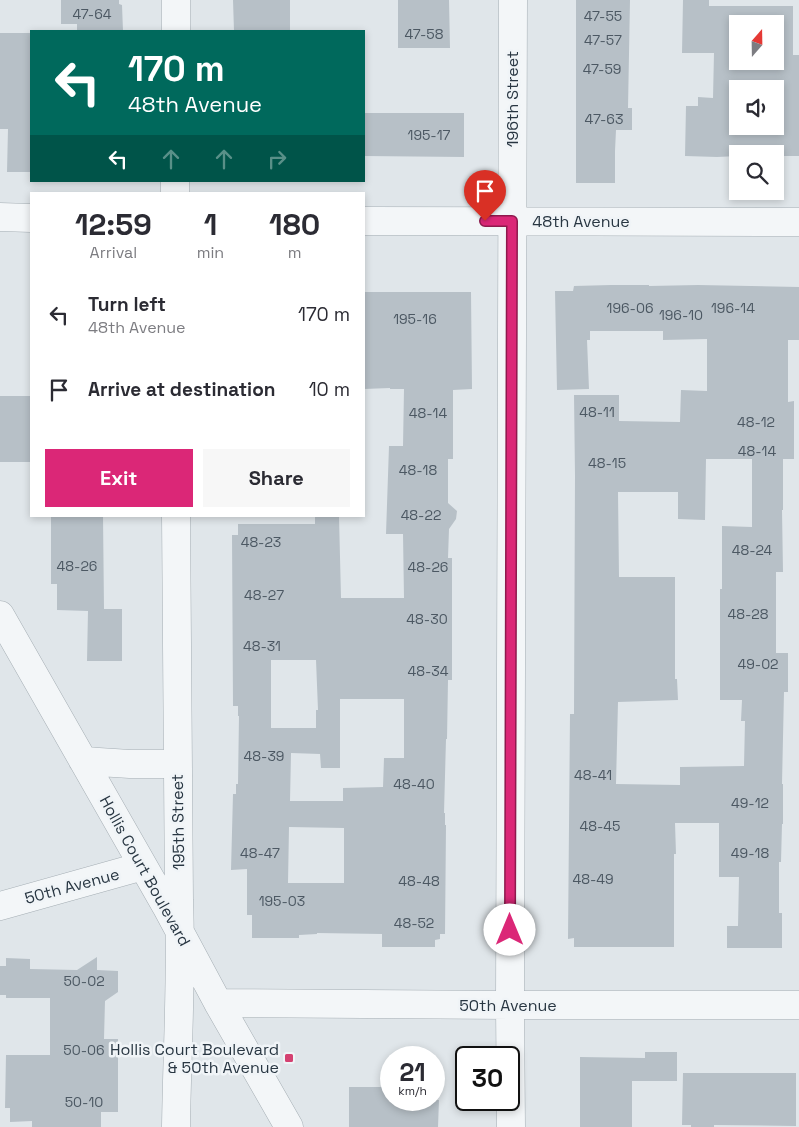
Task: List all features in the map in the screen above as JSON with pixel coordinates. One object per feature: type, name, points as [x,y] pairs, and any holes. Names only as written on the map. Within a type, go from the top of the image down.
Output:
[{"type":"street","points":[[176,0],[176,30]]},
{"type":"street","name":"196th Street","points":[[511,1127],[512,0]]},
{"type":"street","points":[[0,217],[30,218]]},
{"type":"street","name":"48th Avenue","points":[[365,221],[799,222]]},
{"type":"street","name":"195th Street","points":[[176,517],[180,1021],[176,1127]]},
{"type":"street","name":"Hollis Court Boulevard","points":[[0,615],[289,1127]]},
{"type":"street","points":[[83,761],[177,764]]},
{"type":"street","name":"50th Avenue","points":[[0,906],[143,866]]},
{"type":"street","name":"50th Avenue","points":[[218,1003],[799,1005]]},
{"type":"building","points":[[61,0],[119,0],[119,4],[122,5],[123,30],[77,30],[77,24],[61,24]]},
{"type":"building","points":[[233,0],[290,0],[290,30],[234,30]]},
{"type":"building","points":[[398,0],[449,0],[450,48],[398,48]]},
{"type":"building","points":[[576,0],[630,0],[628,108],[632,108],[632,130],[616,130],[615,183],[576,183]]},
{"type":"building","points":[[683,0],[709,0],[709,6],[793,6],[793,55],[799,55],[799,156],[784,156],[784,145],[729,145],[729,156],[685,156],[686,106],[698,106],[698,97],[713,98],[714,53],[682,53]]},
{"type":"building","points":[[0,33],[30,33],[30,172],[7,172],[8,129],[0,129]]},
{"type":"building","points":[[365,113],[464,113],[464,157],[365,156]]},
{"type":"building","points":[[698,285],[799,287],[799,340],[788,340],[788,402],[794,401],[794,459],[783,459],[783,572],[776,572],[776,653],[788,653],[788,692],[784,692],[783,824],[781,862],[779,862],[779,913],[782,913],[782,948],[727,948],[727,926],[738,926],[739,877],[719,877],[719,823],[675,823],[674,947],[574,947],[574,938],[568,939],[570,714],[574,714],[574,395],[619,395],[619,421],[680,422],[681,390],[707,391],[707,339],[663,340],[663,331],[590,331],[590,340],[587,340],[589,389],[557,390],[555,291],[573,291],[574,286]],"holes":[[[706,459],[752,459],[752,527],[722,526],[722,589],[720,589],[720,700],[742,700],[741,721],[745,721],[744,766],[680,767],[680,785],[616,784],[618,702],[678,700],[677,679],[675,679],[675,577],[619,577],[618,492],[678,492],[678,519],[705,520]]]},
{"type":"building","points":[[365,292],[471,292],[472,389],[453,390],[453,459],[448,459],[448,503],[457,511],[456,519],[449,529],[448,558],[452,558],[452,680],[448,680],[446,739],[444,813],[446,825],[445,934],[440,934],[440,939],[435,940],[435,947],[382,947],[382,934],[317,933],[299,935],[299,938],[252,938],[252,915],[247,915],[247,869],[231,870],[233,794],[236,794],[236,784],[238,784],[239,716],[238,706],[233,706],[232,535],[238,535],[238,524],[315,524],[315,517],[339,517],[341,598],[404,598],[403,534],[386,534],[389,446],[403,446],[404,389],[365,389]],"holes":[[[271,660],[316,660],[318,710],[316,710],[316,728],[271,728]],[[340,699],[404,699],[404,758],[384,758],[383,787],[343,788],[343,801],[290,801],[291,753],[320,754],[321,768],[340,768]],[[289,827],[344,828],[344,883],[288,883]]]},
{"type":"building","points":[[0,396],[30,396],[30,462],[0,462]]},
{"type":"building","points":[[51,517],[103,517],[104,609],[122,609],[122,661],[87,661],[88,611],[57,610],[57,584],[51,584]]},
{"type":"building","points":[[97,957],[97,970],[118,971],[118,992],[105,1001],[104,1039],[118,1039],[118,1112],[101,1112],[101,1127],[32,1127],[32,1121],[10,1122],[10,1108],[5,1108],[6,1055],[50,1055],[50,998],[6,998],[6,995],[0,995],[0,966],[6,966],[6,958],[30,959],[30,969],[77,970]]},
{"type":"building","points":[[645,1052],[677,1052],[677,1081],[632,1081],[632,1127],[580,1127],[580,1057],[645,1058]]},
{"type":"building","points":[[683,1073],[796,1073],[796,1126],[714,1125],[714,1127],[691,1127],[691,1125],[682,1125]]},
{"type":"building","points":[[349,1087],[380,1087],[380,1111],[439,1111],[438,1127],[349,1127]]},
{"type":"place","name":"Hollis Court Boulevard & 50th Avenue","points":[[289,1058]]},
{"type":"route","points":[[485,221],[512,221],[510,930]]}]
